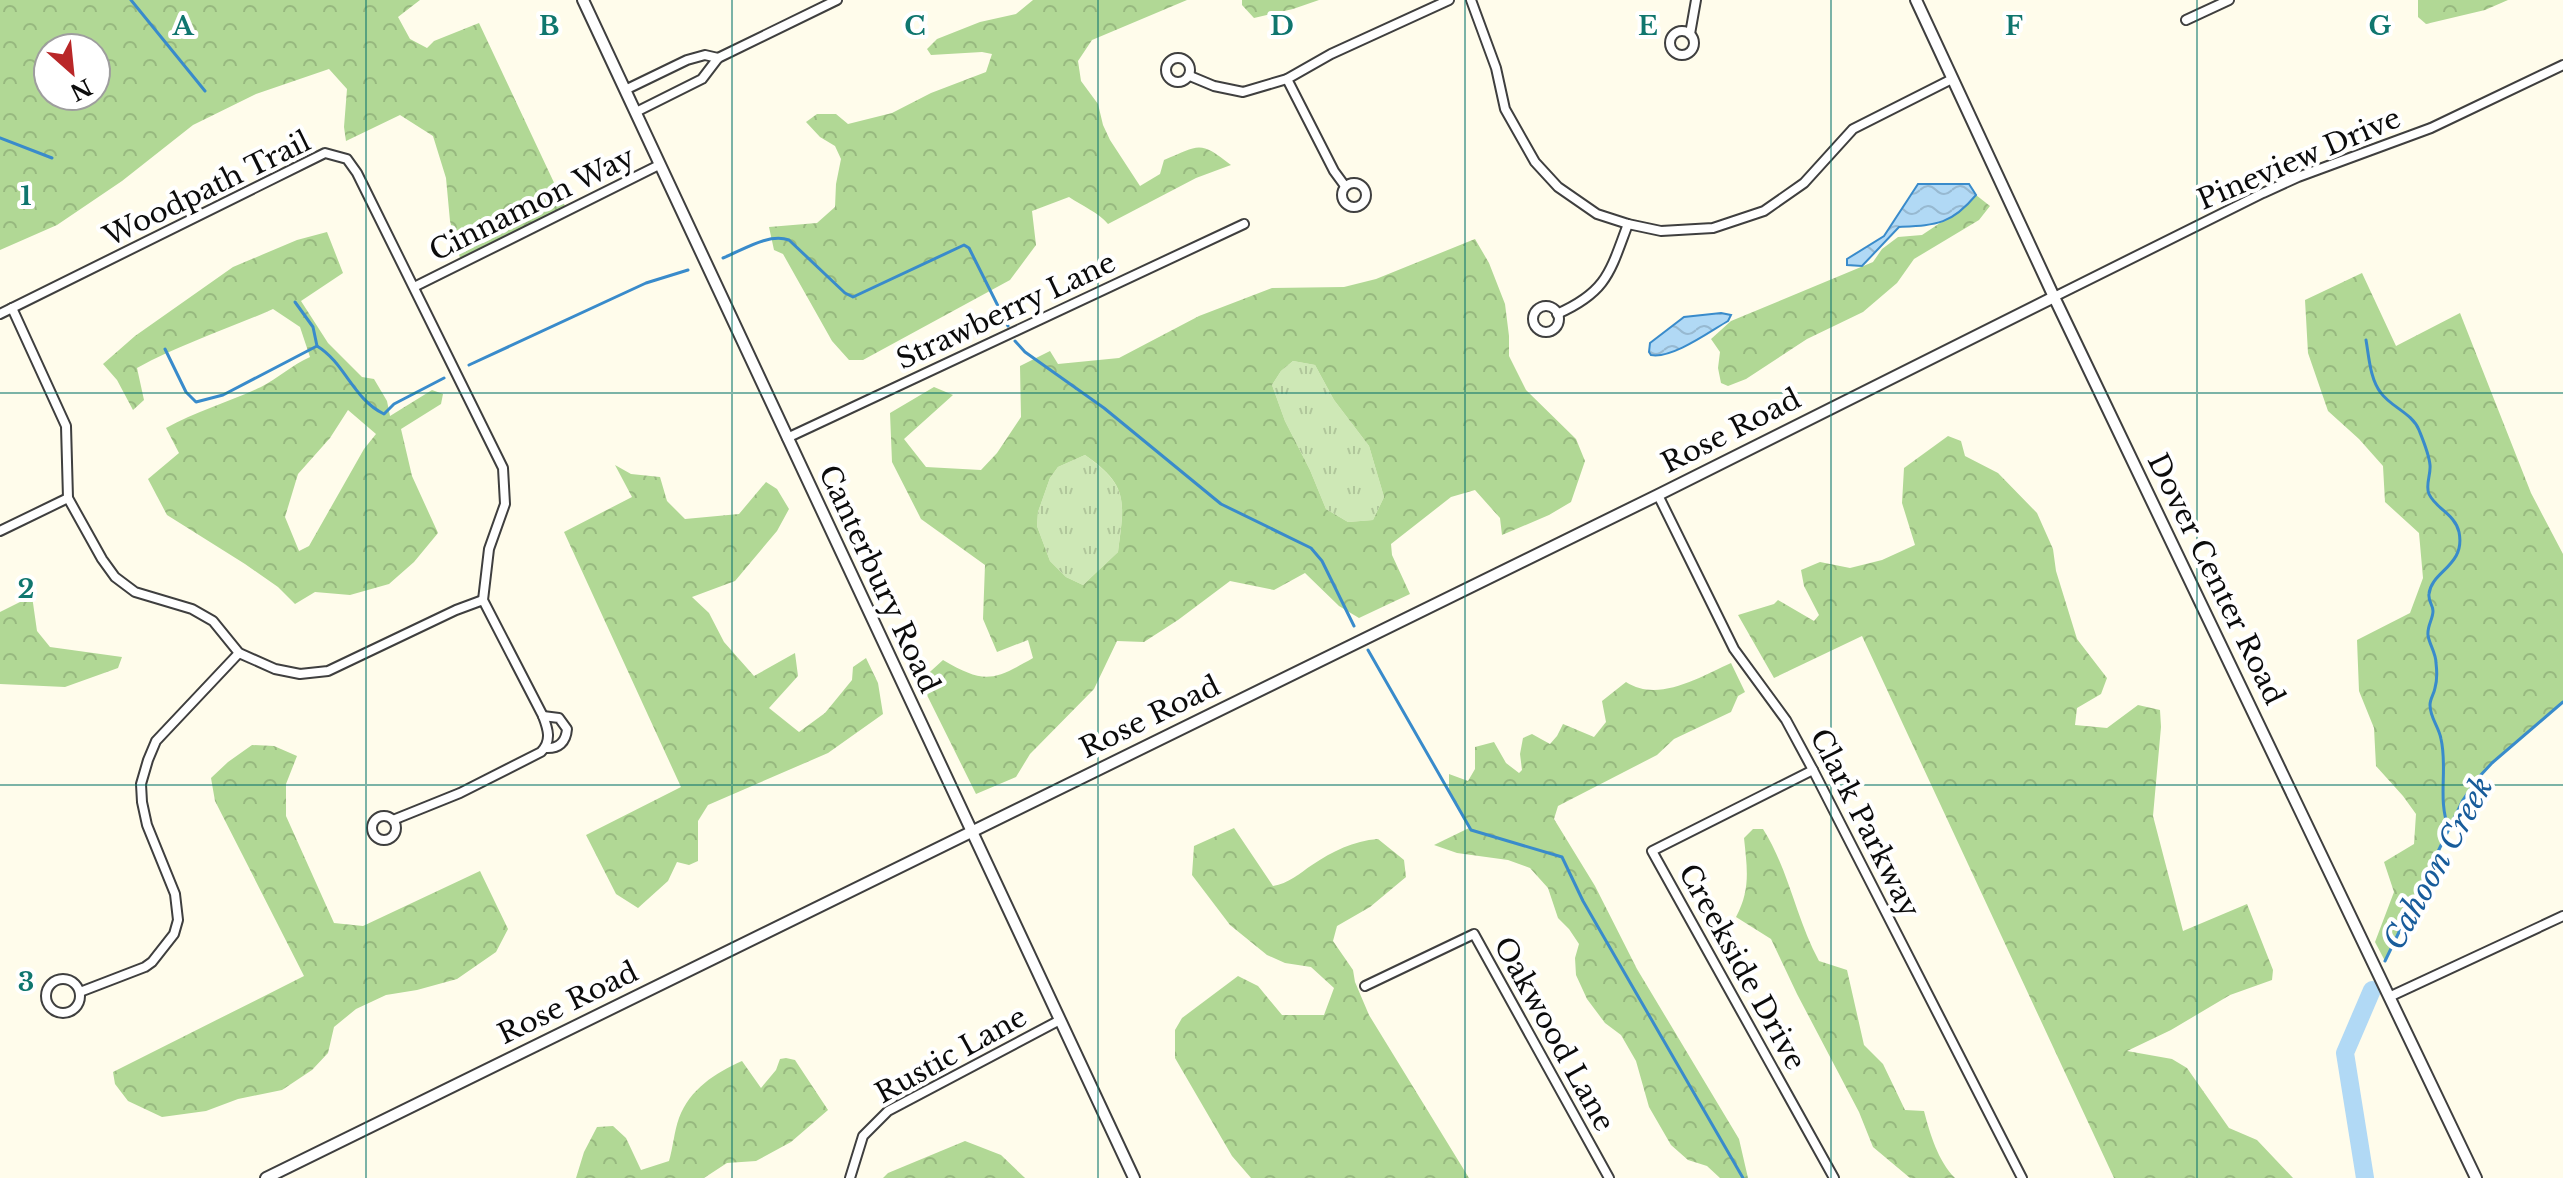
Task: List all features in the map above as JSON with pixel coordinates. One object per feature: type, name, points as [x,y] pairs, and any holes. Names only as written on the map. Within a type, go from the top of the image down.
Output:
[{"type":"street","name":"Canterbury Road","points":[[583,0],[1134,1178]]},
{"type":"street","points":[[636,112],[702,79],[718,58],[837,0]]},
{"type":"street","points":[[1190,76],[1214,86],[1243,92],[1287,79],[1331,54],[1449,0]]},
{"type":"street","points":[[1471,0],[1488,45],[1505,109],[1535,162],[1558,187],[1597,214],[1661,231],[1702,230],[1753,216],[1775,205],[1804,183],[1853,129],[1952,79]]},
{"type":"street","points":[[1690,34],[1696,0]]},
{"type":"street","name":"Dover Center Road","points":[[1916,0],[2054,297],[2476,1178]]},
{"type":"street","points":[[2186,20],[2229,0]]},
{"type":"street","points":[[625,90],[687,60],[705,55],[718,58]]},
{"type":"street","name":"Pineview Drive","points":[[2054,297],[2275,187],[2431,128],[2563,65]]},
{"type":"street","points":[[1287,79],[1334,171],[1345,186]]},
{"type":"street","name":"Woodpath Trail","points":[[0,314],[325,153],[347,159],[357,173],[414,287]]},
{"type":"street","name":"Cinnamon Way","points":[[483,600],[489,549],[505,504],[503,468],[414,287],[659,165]]},
{"type":"street","name":"Strawberry Lane","points":[[787,438],[1244,224]]},
{"type":"street","points":[[1557,314],[1581,303],[1601,284],[1612,269],[1628,224]]},
{"type":"street","name":"Rose Road","points":[[266,1178],[1658,495],[2054,297]]},
{"type":"street","points":[[12,308],[66,426],[68,498],[115,577],[135,592],[192,609],[213,621],[239,653],[275,669],[300,674],[328,671],[483,600],[543,716],[549,736],[545,748]]},
{"type":"street","name":"Clark Parkway","points":[[1658,495],[1734,649],[1786,720],[1813,770],[2022,1178]]},
{"type":"street","points":[[0,531],[68,498]]},
{"type":"street","points":[[80,992],[145,967],[174,934],[178,920],[175,894],[147,825],[141,784],[156,741],[239,653]]},
{"type":"street","points":[[393,820],[460,793],[545,748],[560,745],[565,741],[567,729],[559,718],[543,716]]},
{"type":"street","name":"Creekside Drive","points":[[1813,770],[1652,851],[1834,1178]]},
{"type":"street","points":[[2389,997],[2563,916]]},
{"type":"street","name":"Oakwood Lane","points":[[1365,986],[1474,934],[1609,1178]]},
{"type":"street","points":[[61,979],[76,984],[80,992],[76,1008],[68,1012],[56,1011],[46,1002],[48,987],[61,979]]},
{"type":"street","name":"Rustic Lane","points":[[850,1178],[863,1136],[888,1111],[1060,1020]]},
{"type":"green space","points":[[0,0],[420,0],[398,17],[410,39],[427,48],[434,41],[479,23],[565,206],[460,258],[450,221],[446,178],[433,136],[400,115],[346,141],[347,89],[329,69],[256,94],[193,125],[122,181],[57,225],[0,250]]},
{"type":"green space","points":[[1033,0],[1187,0],[1092,40],[1078,61],[1081,81],[1098,104],[1110,140],[1140,186],[1160,174],[1164,160],[1193,148],[1205,148],[1231,165],[1196,178],[1108,224],[1069,197],[1032,211],[1036,245],[1010,280],[863,360],[849,360],[832,341],[783,254],[774,250],[769,227],[817,223],[835,207],[841,159],[835,146],[820,137],[806,122],[817,114],[836,114],[848,124],[892,113],[931,93],[986,72],[992,54],[931,55],[927,49],[937,39],[980,22],[1016,14]]},
{"type":"green space","points":[[1242,0],[1319,0],[1254,18],[1242,5]]},
{"type":"green space","points":[[2418,0],[2508,0],[2485,10],[2426,24],[2418,17]]},
{"type":"green space","points":[[1976,195],[1990,206],[1979,220],[1914,259],[1897,283],[1863,312],[1807,339],[1746,379],[1728,386],[1721,383],[1718,368],[1720,352],[1711,339],[1731,321],[1873,262],[1882,249],[1898,237],[1922,235],[1967,205]]},
{"type":"green space","points":[[327,232],[343,273],[301,301],[328,343],[362,377],[374,379],[387,401],[390,416],[432,390],[443,394],[441,404],[401,429],[412,476],[438,533],[414,562],[389,584],[350,595],[315,592],[295,604],[278,587],[245,564],[167,515],[148,479],[179,453],[166,428],[261,387],[310,357],[300,327],[273,309],[154,359],[137,368],[144,400],[133,410],[117,380],[103,364],[135,336],[233,267],[297,240]],"holes":[[[348,410],[376,434],[364,449],[309,546],[299,551],[285,517],[298,474],[330,438]]]},
{"type":"green space","points":[[1475,239],[1489,263],[1505,304],[1509,356],[1526,390],[1576,439],[1585,461],[1571,502],[1502,535],[1500,518],[1475,490],[1451,497],[1391,544],[1392,555],[1410,594],[1359,618],[1339,606],[1305,573],[1274,590],[1230,581],[1144,642],[1117,641],[1094,689],[1030,754],[1016,777],[976,794],[920,681],[943,660],[969,673],[988,677],[1033,658],[1028,640],[997,652],[983,619],[985,565],[921,519],[892,462],[890,413],[934,387],[953,395],[904,439],[926,467],[981,470],[997,453],[1021,417],[1020,366],[1050,351],[1058,364],[1119,358],[1199,316],[1272,288],[1344,287],[1376,279]],"holes":[[[1293,361],[1315,365],[1334,400],[1369,446],[1384,497],[1373,520],[1348,522],[1326,509],[1285,421],[1272,385],[1281,371]],[[1085,455],[1100,466],[1117,486],[1121,497],[1122,521],[1118,552],[1083,585],[1066,577],[1050,561],[1037,526],[1038,512],[1050,478],[1058,467]]]},
{"type":"green space","points":[[2362,273],[2396,346],[2460,313],[2531,493],[2563,554],[2563,702],[2478,778],[2463,800],[2385,961],[2375,942],[2394,892],[2384,862],[2414,844],[2416,814],[2376,766],[2374,728],[2359,691],[2357,640],[2410,613],[2423,578],[2419,533],[2385,502],[2383,466],[2328,411],[2308,353],[2305,300]]},
{"type":"green space","points":[[1293,361],[1315,365],[1334,400],[1369,446],[1384,497],[1373,520],[1348,522],[1326,509],[1285,421],[1272,385],[1281,371]]},
{"type":"green space","points":[[1948,436],[1961,441],[1965,456],[1998,473],[2037,513],[2053,549],[2056,571],[2077,639],[2107,678],[2101,694],[2077,708],[2075,725],[2107,728],[2138,705],[2160,710],[2153,816],[2183,931],[2247,904],[2273,970],[2272,980],[2230,995],[2171,1030],[2127,1051],[2172,1059],[2187,1068],[2229,1128],[2257,1140],[2293,1178],[2114,1178],[1862,636],[1774,678],[1738,615],[1778,600],[1814,621],[1819,615],[1804,586],[1801,570],[1820,562],[1850,568],[1882,560],[1915,545],[1902,503],[1904,468]]},
{"type":"green space","points":[[1085,455],[1100,466],[1117,487],[1121,497],[1122,520],[1118,552],[1083,585],[1066,577],[1050,561],[1037,526],[1038,512],[1050,478],[1058,467]]},
{"type":"green space","points":[[615,465],[631,474],[660,477],[667,501],[685,519],[739,514],[766,482],[777,489],[789,509],[777,531],[735,581],[692,597],[709,613],[724,642],[754,676],[795,653],[798,676],[769,708],[799,732],[825,713],[852,680],[853,667],[866,658],[878,683],[883,714],[828,753],[708,805],[698,821],[698,861],[689,865],[677,862],[668,881],[638,908],[616,894],[586,835],[681,787],[564,532],[632,497]]},
{"type":"green space","points":[[32,596],[37,631],[50,647],[122,657],[118,668],[65,687],[0,684],[0,612]]},
{"type":"green space","points":[[1731,663],[1745,692],[1738,696],[1731,712],[1674,739],[1657,755],[1558,806],[1554,819],[1595,886],[1637,969],[1739,1139],[1748,1178],[1720,1178],[1707,1166],[1688,1160],[1671,1145],[1649,1107],[1636,1061],[1621,1035],[1605,1023],[1587,999],[1576,975],[1575,958],[1579,944],[1558,918],[1548,888],[1530,868],[1508,860],[1457,853],[1434,845],[1469,828],[1449,793],[1449,774],[1468,781],[1475,769],[1475,747],[1494,742],[1506,763],[1519,773],[1522,770],[1520,754],[1523,738],[1532,734],[1550,744],[1563,724],[1594,737],[1606,722],[1602,701],[1626,682],[1638,688],[1665,689],[1693,681]]},
{"type":"green space","points":[[252,745],[274,746],[297,756],[286,784],[286,816],[334,923],[363,926],[480,871],[508,929],[496,952],[457,979],[386,995],[356,1009],[334,1027],[328,1053],[312,1070],[282,1090],[238,1099],[206,1111],[162,1117],[128,1101],[115,1084],[113,1072],[304,976],[215,801],[211,778]]},
{"type":"green space","points":[[1234,828],[1273,886],[1289,881],[1336,851],[1369,840],[1378,839],[1404,860],[1406,877],[1370,907],[1337,926],[1333,941],[1353,970],[1369,1015],[1469,1178],[1251,1178],[1232,1156],[1175,1058],[1175,1030],[1182,1018],[1238,976],[1258,986],[1282,1015],[1324,1015],[1334,988],[1311,967],[1285,963],[1267,955],[1230,925],[1192,875],[1194,846]]},
{"type":"green space","points":[[1753,829],[1763,829],[1772,845],[1819,961],[1847,970],[1864,1045],[1883,1064],[1905,1110],[1924,1111],[1939,1155],[1955,1178],[1910,1178],[1873,1147],[1859,1112],[1771,939],[1736,917],[1746,888],[1744,838]]},
{"type":"green space","points":[[780,1059],[795,1060],[828,1110],[791,1142],[756,1161],[727,1163],[704,1178],[576,1178],[584,1152],[597,1127],[613,1126],[626,1138],[641,1170],[669,1161],[679,1118],[704,1083],[742,1061],[761,1088],[776,1070]]},
{"type":"green space","points":[[965,1141],[1001,1155],[1025,1178],[883,1178],[888,1173]]},
{"type":"water","points":[[1918,184],[1969,184],[1976,195],[1959,212],[1942,222],[1899,227],[1862,266],[1847,265],[1847,259],[1884,236]]},
{"type":"water","points":[[1721,313],[1731,315],[1728,321],[1690,344],[1660,355],[1649,352],[1650,343],[1684,317]]},
{"type":"waterway","points":[[131,0],[205,91]]},
{"type":"waterway","points":[[0,138],[52,158]]},
{"type":"waterway","points":[[723,258],[764,241],[789,240],[853,297],[964,245],[969,248],[1008,326]]},
{"type":"waterway","points":[[469,365],[646,283],[688,270]]},
{"type":"waterway","points":[[295,302],[313,327],[317,346]]},
{"type":"waterway","points":[[2366,340],[2374,381],[2385,398],[2416,424],[2429,461],[2429,494],[2454,521],[2459,532],[2458,553],[2431,586],[2429,596],[2433,611],[2428,635],[2437,673],[2430,710],[2443,750],[2444,807],[2449,829]]},
{"type":"waterway","points":[[1015,341],[1025,352],[1104,408],[1221,504],[1311,548],[1322,561],[1354,626]]},
{"type":"waterway","points":[[165,349],[186,392],[196,402],[223,395],[317,346],[335,362],[364,399],[384,414],[394,404],[444,378]]},
{"type":"waterway","points":[[1368,650],[1471,830],[1562,857],[1583,901],[1743,1178]]},
{"type":"waterway","name":"Cahoon Creek","points":[[2385,961],[2463,800],[2478,778],[2563,702]]},
{"type":"waterway","name":"Cahoon Creek","points":[[2365,1178],[2345,1053],[2372,990]]}]
